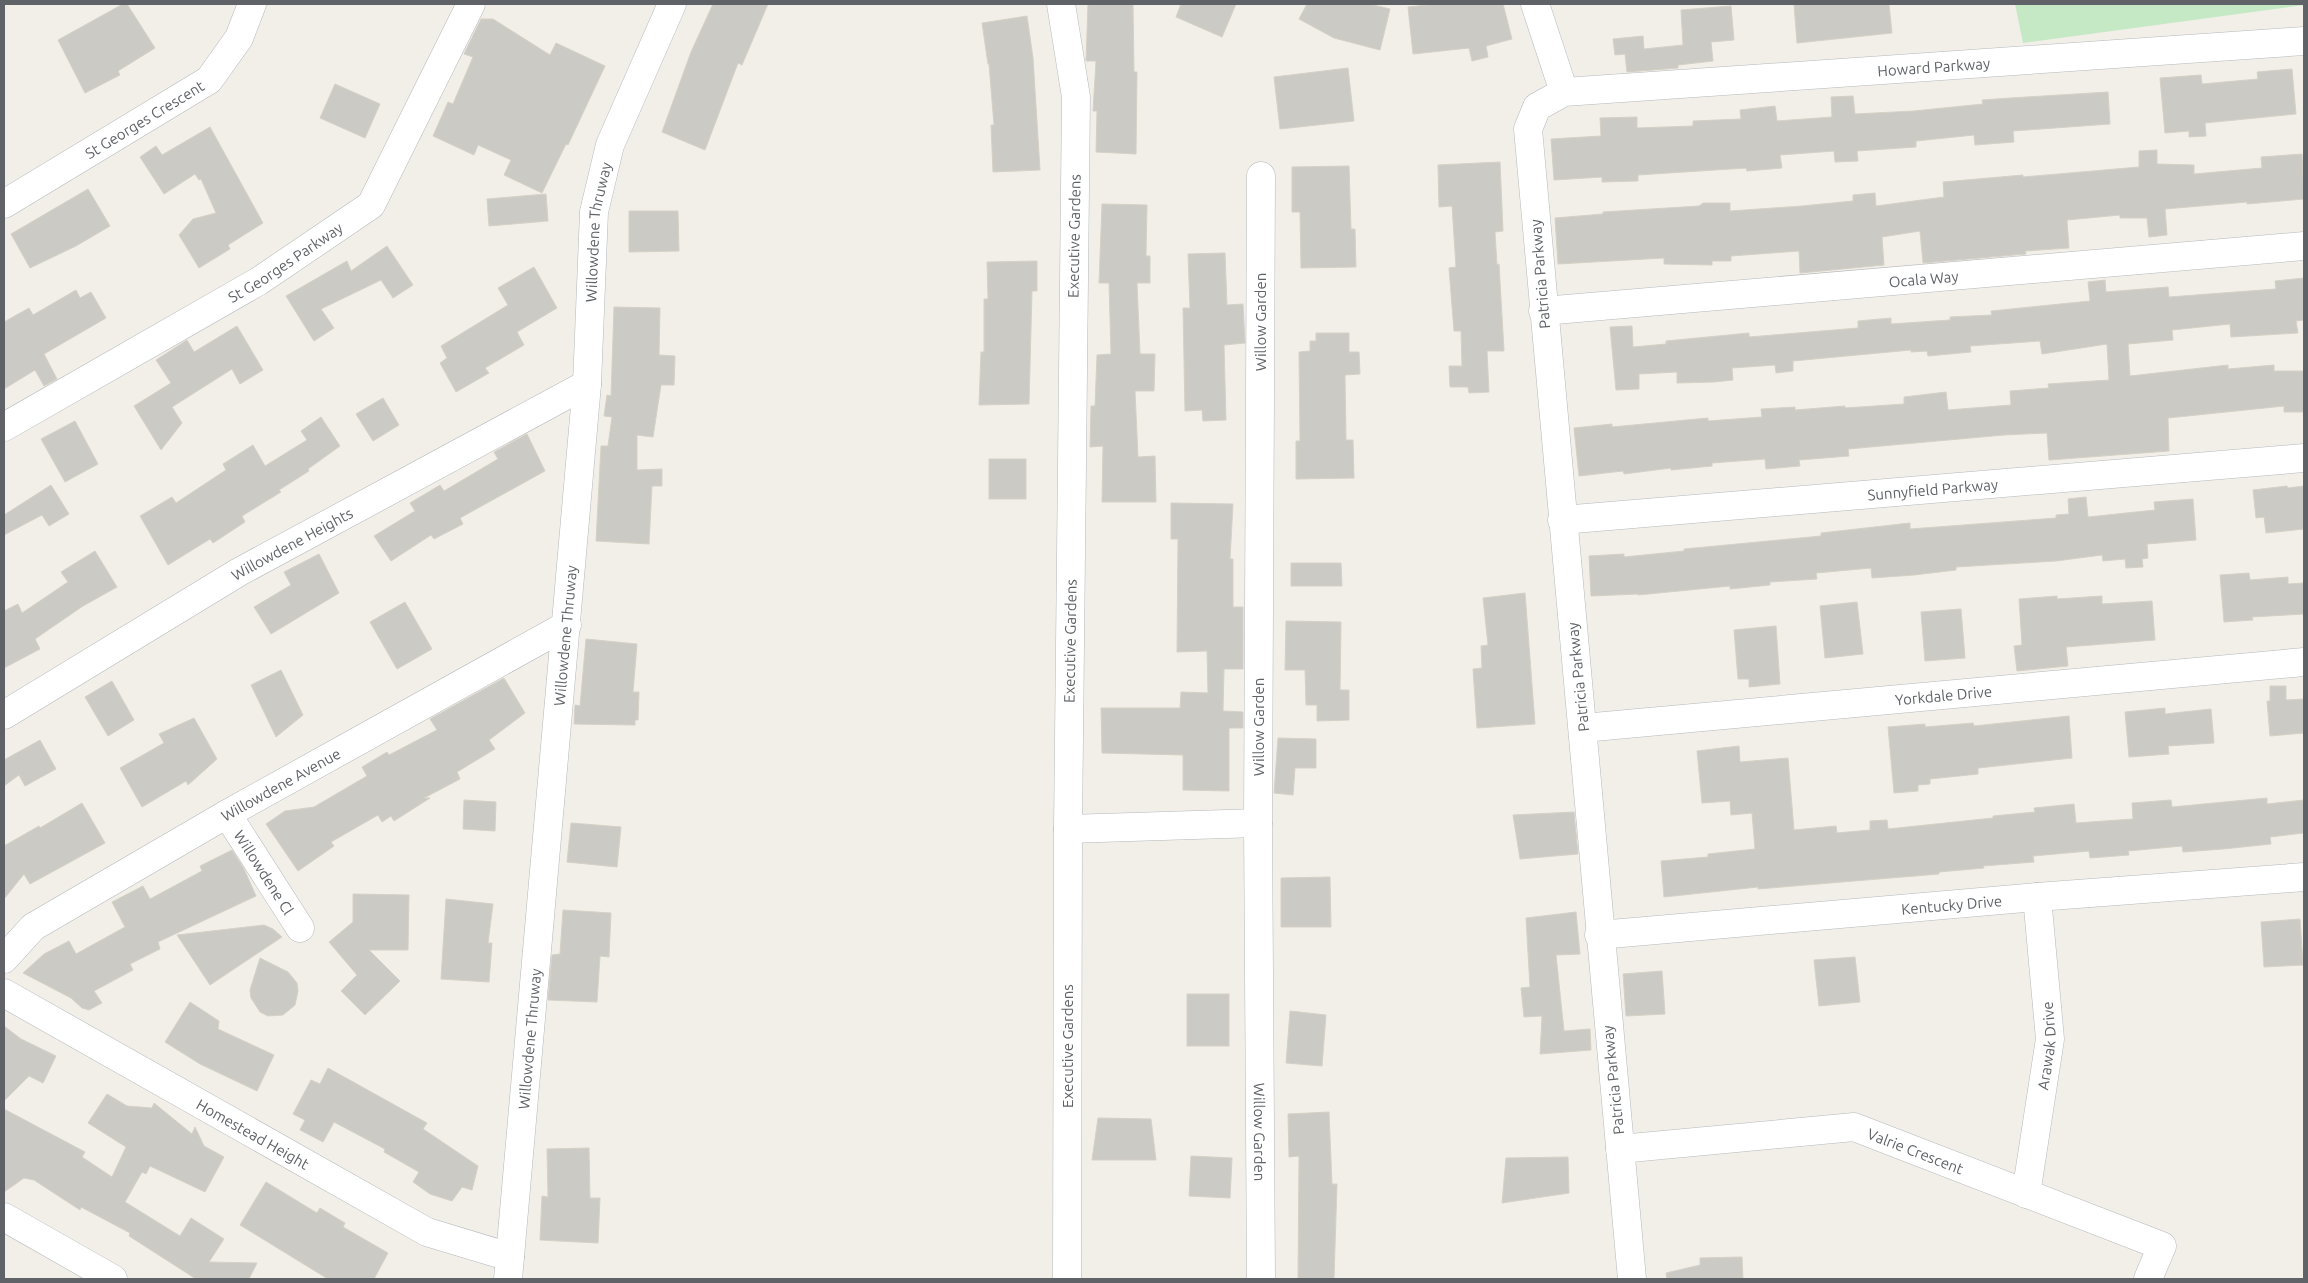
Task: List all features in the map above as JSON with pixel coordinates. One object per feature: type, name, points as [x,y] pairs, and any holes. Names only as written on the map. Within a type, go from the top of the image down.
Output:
[{"type":"street","name":"St Georges Crescent","points":[[4,204],[209,80],[239,38],[252,4]]},
{"type":"street","name":"St Georges Parkway","points":[[4,427],[260,281],[371,205],[470,4]]},
{"type":"street","name":"Willowdene Thruway","points":[[509,1268],[588,384],[594,212],[610,145],[672,4]]},
{"type":"street","name":"Executive Gardens","points":[[1061,4],[1076,97],[1068,829],[1067,1279]]},
{"type":"street","points":[[1535,4],[1564,92]]},
{"type":"street","name":"Howard Parkway","points":[[1564,92],[2304,41]]},
{"type":"street","name":"Patricia Parkway","points":[[1564,92],[1537,106],[1528,129],[1562,520],[1583,728],[1599,935],[1632,1279]]},
{"type":"street","name":"Willow Garden","points":[[1261,176],[1258,823],[1261,1279]]},
{"type":"street","name":"Ocala Way","points":[[1543,311],[2304,246]]},
{"type":"street","name":"Willowdene Heights","points":[[4,715],[239,572],[588,384]]},
{"type":"street","name":"Sunnyfield Parkway","points":[[1562,520],[2304,458]]},
{"type":"street","name":"Willowdene Avenue","points":[[4,959],[33,927],[227,814],[567,625]]},
{"type":"street","name":"Yorkdale Drive","points":[[1583,728],[2304,662]]},
{"type":"street","name":"Willowdene Cl","points":[[227,814],[300,928]]},
{"type":"street","points":[[1068,829],[1258,823]]},
{"type":"street","name":"Kentucky Drive","points":[[1599,935],[2037,897],[2304,877]]},
{"type":"street","name":"Arawak Drive","points":[[2026,1194],[2050,1039],[2037,897]]},
{"type":"street","name":"Homestead Height","points":[[4,993],[426,1232],[509,1268]]},
{"type":"street","name":"Valrie Crescent","points":[[1620,1149],[1854,1127],[2162,1246],[2148,1279]]},
{"type":"street","points":[[4,1217],[113,1279]]},
{"type":"green space","points":[[2015,4],[2304,4],[2304,5],[2023,43]]},
{"type":"building","points":[[123,4],[127,4],[155,48],[118,71],[120,75],[85,93],[58,40]]},
{"type":"building","points":[[713,4],[768,4],[742,65],[738,63],[705,150],[662,132],[691,52]]},
{"type":"building","points":[[1088,4],[1133,4],[1134,72],[1137,72],[1136,154],[1096,152],[1097,111],[1093,111],[1096,61],[1086,61]]},
{"type":"building","points":[[1181,4],[1236,4],[1222,37],[1176,17]]},
{"type":"building","points":[[1307,4],[1369,4],[1390,9],[1380,50],[1334,38],[1299,19]]},
{"type":"building","points":[[1436,4],[1503,4],[1512,39],[1486,46],[1488,57],[1472,61],[1469,48],[1413,54],[1408,7]]},
{"type":"building","points":[[1794,4],[1889,4],[1892,33],[1797,43]]},
{"type":"building","points":[[1731,6],[1734,40],[1711,42],[1713,61],[1678,65],[1678,68],[1627,72],[1625,54],[1615,55],[1613,39],[1643,36],[1644,49],[1683,45],[1681,10]]},
{"type":"building","points":[[1027,16],[1033,58],[1040,170],[993,172],[991,125],[994,125],[989,64],[982,23]]},
{"type":"building","points":[[481,19],[493,19],[550,55],[556,43],[605,66],[568,145],[566,144],[542,193],[504,175],[511,160],[478,145],[474,155],[433,136],[448,102],[453,104],[473,57],[464,54]]},
{"type":"building","points":[[1348,68],[1354,121],[1280,129],[1274,77]]},
{"type":"building","points":[[2292,69],[2296,114],[2205,123],[2206,136],[2189,137],[2189,131],[2165,133],[2160,78],[2201,75],[2202,84],[2258,79],[2257,72]]},
{"type":"building","points":[[335,84],[380,104],[365,138],[320,118]]},
{"type":"building","points":[[2108,92],[2110,124],[2013,131],[2014,142],[1975,145],[1974,135],[1916,141],[1916,147],[1857,151],[1858,161],[1835,162],[1834,151],[1780,155],[1782,168],[1747,171],[1746,168],[1638,175],[1638,181],[1602,182],[1602,177],[1554,180],[1551,139],[1601,136],[1600,118],[1637,117],[1637,128],[1693,126],[1693,121],[1741,119],[1740,110],[1775,106],[1777,121],[1832,117],[1831,97],[1853,96],[1855,114],[1914,111],[1983,104],[1982,100]]},
{"type":"building","points":[[210,127],[263,223],[228,245],[230,249],[199,268],[179,235],[193,219],[216,213],[201,179],[199,180],[195,174],[164,194],[140,157],[156,146],[162,155]]},
{"type":"building","points":[[2157,150],[2157,164],[2194,165],[2194,174],[2262,168],[2261,157],[2302,154],[2304,199],[2165,209],[2167,235],[2149,237],[2147,218],[2120,218],[2120,215],[2067,220],[2069,248],[2025,251],[2026,254],[1923,263],[1920,231],[1882,237],[1884,265],[1800,273],[1799,251],[1731,256],[1731,261],[1712,261],[1712,265],[1664,264],[1664,258],[1558,264],[1555,218],[1603,214],[1603,212],[1699,206],[1703,203],[1730,203],[1730,211],[1802,206],[1853,201],[1853,195],[1875,193],[1876,206],[1944,197],[1943,182],[2139,167],[2139,151]]},
{"type":"building","points":[[1500,162],[1503,231],[1495,232],[1497,265],[1499,264],[1504,351],[1487,351],[1489,392],[1469,393],[1468,387],[1450,387],[1449,366],[1462,366],[1461,331],[1454,331],[1449,268],[1456,267],[1452,206],[1439,207],[1438,165]]},
{"type":"building","points":[[1349,166],[1351,229],[1355,229],[1356,267],[1301,268],[1300,212],[1292,212],[1292,167]]},
{"type":"building","points":[[88,189],[110,226],[76,246],[30,268],[11,234]]},
{"type":"building","points":[[546,194],[548,221],[489,226],[487,199]]},
{"type":"building","points":[[1102,204],[1147,205],[1146,256],[1150,256],[1150,283],[1137,283],[1140,354],[1155,354],[1154,391],[1135,391],[1138,457],[1155,456],[1156,502],[1102,502],[1103,446],[1090,447],[1091,406],[1095,406],[1097,355],[1111,354],[1109,283],[1099,283]]},
{"type":"building","points":[[629,211],[678,211],[679,251],[629,252]]},
{"type":"building","points":[[387,246],[413,285],[393,298],[381,280],[321,309],[334,328],[314,341],[286,296],[347,261],[351,271]]},
{"type":"building","points":[[1225,253],[1227,305],[1243,304],[1245,343],[1224,345],[1226,420],[1203,421],[1202,410],[1185,411],[1183,308],[1190,308],[1188,254]]},
{"type":"building","points":[[1037,261],[1037,291],[1032,291],[1029,404],[979,405],[981,352],[984,352],[984,299],[988,299],[987,262]]},
{"type":"building","points":[[534,267],[557,308],[517,332],[524,345],[485,368],[489,373],[456,392],[440,363],[447,358],[441,346],[508,305],[498,288]]},
{"type":"building","points":[[2304,278],[2304,320],[2296,321],[2298,333],[2231,337],[2230,324],[2172,330],[2173,340],[2128,344],[2130,376],[2228,365],[2228,369],[2274,365],[2274,371],[2304,371],[2304,412],[2284,412],[2284,406],[2168,418],[2169,451],[2049,460],[2047,433],[1848,449],[1849,456],[1799,460],[1800,466],[1766,469],[1765,459],[1712,463],[1712,466],[1671,470],[1671,468],[1624,474],[1623,471],[1579,476],[1574,428],[1612,424],[1612,427],[1708,418],[1708,421],[1762,417],[1761,409],[1795,407],[1795,410],[1904,404],[1904,397],[1946,392],[1948,410],[2011,405],[2010,391],[2049,388],[2048,384],[2109,380],[2107,344],[2042,354],[2040,341],[1970,346],[1971,352],[1928,356],[1927,351],[1911,352],[1911,350],[1793,361],[1793,371],[1776,373],[1775,365],[1732,368],[1733,380],[1714,382],[1677,383],[1677,372],[1639,374],[1639,389],[1616,390],[1610,327],[1632,326],[1633,347],[1666,344],[1666,341],[1749,333],[1749,337],[1858,328],[1858,321],[1891,318],[1891,324],[1950,320],[1950,317],[1992,315],[1991,311],[2090,301],[2088,282],[2105,280],[2106,292],[2168,287],[2169,297],[2276,289],[2275,281]]},
{"type":"building","points":[[76,290],[80,298],[91,292],[106,318],[44,354],[57,379],[44,386],[35,370],[4,389],[4,322],[29,308],[33,315]]},
{"type":"building","points":[[614,307],[660,308],[659,355],[675,356],[674,385],[661,385],[653,437],[637,435],[637,470],[662,469],[662,486],[652,486],[649,544],[596,541],[601,446],[608,446],[612,417],[604,416],[607,395],[611,396]]},
{"type":"building","points":[[237,326],[263,370],[240,384],[232,369],[172,407],[182,423],[161,450],[134,406],[171,383],[156,360],[187,340],[194,352]]},
{"type":"building","points":[[1316,333],[1349,333],[1349,352],[1359,352],[1360,374],[1345,375],[1346,440],[1353,440],[1354,478],[1296,479],[1296,441],[1300,441],[1299,352],[1310,351],[1310,341],[1316,341]]},
{"type":"building","points":[[383,398],[399,425],[373,441],[356,414]]},
{"type":"building","points":[[321,417],[340,446],[308,469],[309,471],[279,490],[281,492],[242,516],[245,522],[213,543],[210,539],[168,565],[140,516],[172,497],[176,503],[226,470],[223,464],[253,445],[265,466],[307,440],[301,431]]},
{"type":"building","points":[[75,421],[98,464],[65,482],[41,439]]},
{"type":"building","points":[[527,434],[545,471],[460,518],[463,524],[434,539],[431,535],[391,561],[374,536],[415,511],[410,503],[440,485],[444,491],[498,459],[494,452]]},
{"type":"building","points":[[989,459],[1026,459],[1026,499],[989,499]]},
{"type":"building","points":[[51,485],[69,514],[49,526],[42,515],[4,535],[4,515]]},
{"type":"building","points":[[2287,486],[2288,488],[2304,486],[2304,529],[2266,533],[2264,517],[2256,518],[2253,490]]},
{"type":"building","points":[[2086,497],[2088,517],[2155,510],[2154,502],[2193,499],[2196,540],[2147,544],[2148,558],[2142,559],[2143,567],[2126,568],[2125,559],[2103,561],[2102,555],[2056,561],[1956,567],[1956,570],[1872,578],[1871,568],[1816,573],[1817,579],[1770,582],[1770,585],[1730,589],[1730,586],[1638,595],[1591,596],[1589,556],[1624,554],[1624,557],[1684,551],[1684,549],[1821,536],[1821,533],[1910,523],[1910,529],[2056,518],[2056,515],[2069,514],[2068,499]]},
{"type":"building","points":[[1171,503],[1233,504],[1230,559],[1233,559],[1233,607],[1243,607],[1243,669],[1224,669],[1223,711],[1243,712],[1243,728],[1229,728],[1229,791],[1183,790],[1183,755],[1102,753],[1101,708],[1180,708],[1181,692],[1208,693],[1207,651],[1177,652],[1178,539],[1171,539]]},
{"type":"building","points":[[95,551],[117,587],[83,606],[35,639],[40,649],[4,668],[4,611],[18,604],[22,613],[68,582],[61,572]]},
{"type":"building","points":[[319,554],[339,593],[271,634],[254,607],[291,585],[284,572]]},
{"type":"building","points":[[1291,563],[1341,563],[1342,586],[1291,586]]},
{"type":"building","points":[[2249,573],[2250,580],[2288,577],[2288,584],[2304,583],[2304,614],[2252,617],[2253,620],[2224,622],[2220,575]]},
{"type":"building","points":[[1525,593],[1535,724],[1477,728],[1473,669],[1482,668],[1481,646],[1488,645],[1483,598]]},
{"type":"building","points":[[2057,596],[2057,599],[2102,596],[2102,604],[2152,601],[2155,640],[2066,647],[2068,666],[2017,671],[2014,646],[2022,645],[2019,599]]},
{"type":"building","points":[[405,602],[432,649],[397,669],[370,622]]},
{"type":"building","points":[[1857,602],[1863,654],[1825,658],[1820,606]]},
{"type":"building","points":[[1961,609],[1965,658],[1925,661],[1921,612]]},
{"type":"building","points":[[1286,621],[1341,622],[1340,690],[1349,690],[1349,720],[1317,721],[1317,705],[1306,705],[1305,670],[1285,670]]},
{"type":"building","points":[[1776,626],[1780,684],[1749,687],[1749,679],[1738,679],[1734,630]]},
{"type":"building","points":[[586,639],[637,644],[633,692],[639,692],[638,720],[635,720],[635,725],[574,724],[575,705],[580,706]]},
{"type":"building","points":[[281,670],[303,715],[276,737],[251,685]]},
{"type":"building","points":[[504,678],[525,713],[489,740],[495,749],[457,772],[460,779],[424,798],[430,798],[394,821],[391,816],[382,822],[378,815],[331,842],[334,846],[298,871],[266,824],[285,811],[314,807],[367,776],[362,767],[387,752],[389,755],[437,730],[430,719]]},
{"type":"building","points":[[112,681],[134,720],[108,736],[85,697]]},
{"type":"building","points":[[2270,686],[2286,686],[2286,700],[2304,699],[2304,733],[2270,736],[2267,701],[2270,701]]},
{"type":"building","points":[[2165,708],[2165,714],[2211,709],[2214,743],[2168,746],[2169,754],[2129,757],[2125,712]]},
{"type":"building","points":[[2069,716],[2072,758],[1978,768],[1978,774],[1930,779],[1930,784],[1918,785],[1918,791],[1894,793],[1888,727],[1925,724],[1925,727],[1973,723],[1974,726]]},
{"type":"building","points":[[194,718],[217,759],[188,785],[186,781],[142,807],[120,768],[164,743],[159,734]]},
{"type":"building","points":[[1278,738],[1316,739],[1316,768],[1295,768],[1293,795],[1274,793]]},
{"type":"building","points":[[40,740],[56,769],[25,786],[19,775],[4,786],[4,760]]},
{"type":"building","points":[[1739,746],[1740,762],[1788,758],[1794,830],[1836,826],[1837,833],[1870,830],[1870,821],[1887,820],[1888,829],[1993,818],[1993,816],[2035,812],[2034,808],[2074,804],[2076,823],[2133,819],[2132,803],[2171,800],[2172,807],[2267,798],[2267,804],[2304,800],[2304,833],[2270,837],[2271,844],[2223,849],[2183,852],[2182,846],[2128,851],[2129,855],[2090,858],[2089,851],[2033,856],[2034,862],[1983,866],[1984,868],[1939,872],[1939,874],[1758,889],[1758,887],[1664,897],[1661,861],[1708,857],[1708,854],[1755,849],[1752,813],[1731,815],[1730,801],[1702,803],[1697,751]]},
{"type":"building","points":[[464,800],[496,802],[495,831],[463,829]]},
{"type":"building","points":[[82,803],[105,843],[30,884],[24,874],[4,899],[4,846],[39,826],[40,828]]},
{"type":"building","points":[[1574,812],[1578,854],[1520,859],[1513,815]]},
{"type":"building","points":[[571,823],[621,827],[617,867],[567,862]]},
{"type":"building","points":[[232,850],[244,869],[256,896],[158,942],[160,949],[130,964],[133,970],[94,991],[102,1003],[89,1010],[82,1008],[71,998],[23,973],[44,954],[69,941],[76,954],[125,927],[112,902],[143,886],[150,899],[202,871],[200,866]]},
{"type":"building","points":[[1330,877],[1331,927],[1281,927],[1281,878]]},
{"type":"building","points":[[353,894],[409,895],[408,950],[369,950],[400,981],[365,1015],[341,991],[357,975],[329,942],[353,922]]},
{"type":"building","points":[[446,899],[493,904],[488,943],[492,943],[489,982],[441,979]]},
{"type":"building","points":[[563,910],[611,913],[609,957],[600,956],[597,1002],[548,1000],[552,955],[560,954]]},
{"type":"building","points":[[1576,912],[1580,954],[1556,955],[1564,1031],[1590,1029],[1591,1050],[1540,1054],[1542,1016],[1524,1017],[1521,988],[1530,987],[1526,918]]},
{"type":"building","points":[[2300,919],[2303,965],[2264,967],[2261,922]]},
{"type":"building","points":[[264,925],[273,929],[282,937],[210,985],[177,935]]},
{"type":"building","points":[[1855,957],[1860,1002],[1819,1006],[1814,960]]},
{"type":"building","points":[[260,958],[288,972],[297,983],[298,991],[295,1005],[283,1015],[268,1016],[260,1012],[251,998],[250,990]]},
{"type":"building","points":[[1662,971],[1665,1014],[1626,1016],[1623,974]]},
{"type":"building","points":[[1187,994],[1229,994],[1229,1046],[1187,1046]]},
{"type":"building","points":[[190,1002],[219,1021],[218,1029],[274,1055],[257,1091],[200,1064],[165,1042]]},
{"type":"building","points":[[1290,1011],[1326,1015],[1322,1066],[1286,1063]]},
{"type":"building","points":[[4,1026],[21,1039],[56,1056],[43,1083],[29,1076],[4,1101]]},
{"type":"building","points":[[328,1068],[427,1123],[423,1129],[478,1166],[472,1190],[462,1187],[452,1201],[430,1194],[413,1182],[419,1172],[384,1152],[385,1149],[334,1122],[323,1142],[300,1130],[305,1120],[293,1114],[311,1080],[320,1084]]},
{"type":"building","points":[[107,1094],[127,1106],[152,1108],[154,1103],[192,1134],[195,1127],[204,1146],[224,1157],[205,1192],[150,1166],[146,1174],[142,1172],[125,1202],[180,1236],[191,1218],[224,1239],[209,1262],[257,1263],[249,1279],[196,1279],[129,1236],[130,1233],[81,1207],[80,1210],[34,1180],[24,1178],[4,1192],[4,1109],[85,1152],[82,1157],[112,1177],[126,1147],[88,1123]]},
{"type":"building","points":[[1329,1112],[1332,1184],[1337,1184],[1334,1279],[1298,1279],[1299,1156],[1289,1157],[1288,1114]]},
{"type":"building","points":[[1098,1118],[1151,1119],[1156,1160],[1092,1160]]},
{"type":"building","points":[[589,1148],[590,1198],[600,1198],[598,1243],[540,1240],[542,1196],[548,1197],[547,1149]]},
{"type":"building","points":[[1191,1156],[1232,1158],[1230,1198],[1189,1196]]},
{"type":"building","points":[[1568,1157],[1569,1193],[1502,1203],[1506,1158]]},
{"type":"building","points":[[266,1182],[317,1213],[320,1208],[345,1223],[343,1227],[388,1253],[374,1279],[328,1279],[240,1225]]},
{"type":"building","points":[[1742,1257],[1743,1279],[1667,1279],[1666,1273],[1700,1265],[1700,1258]]}]
